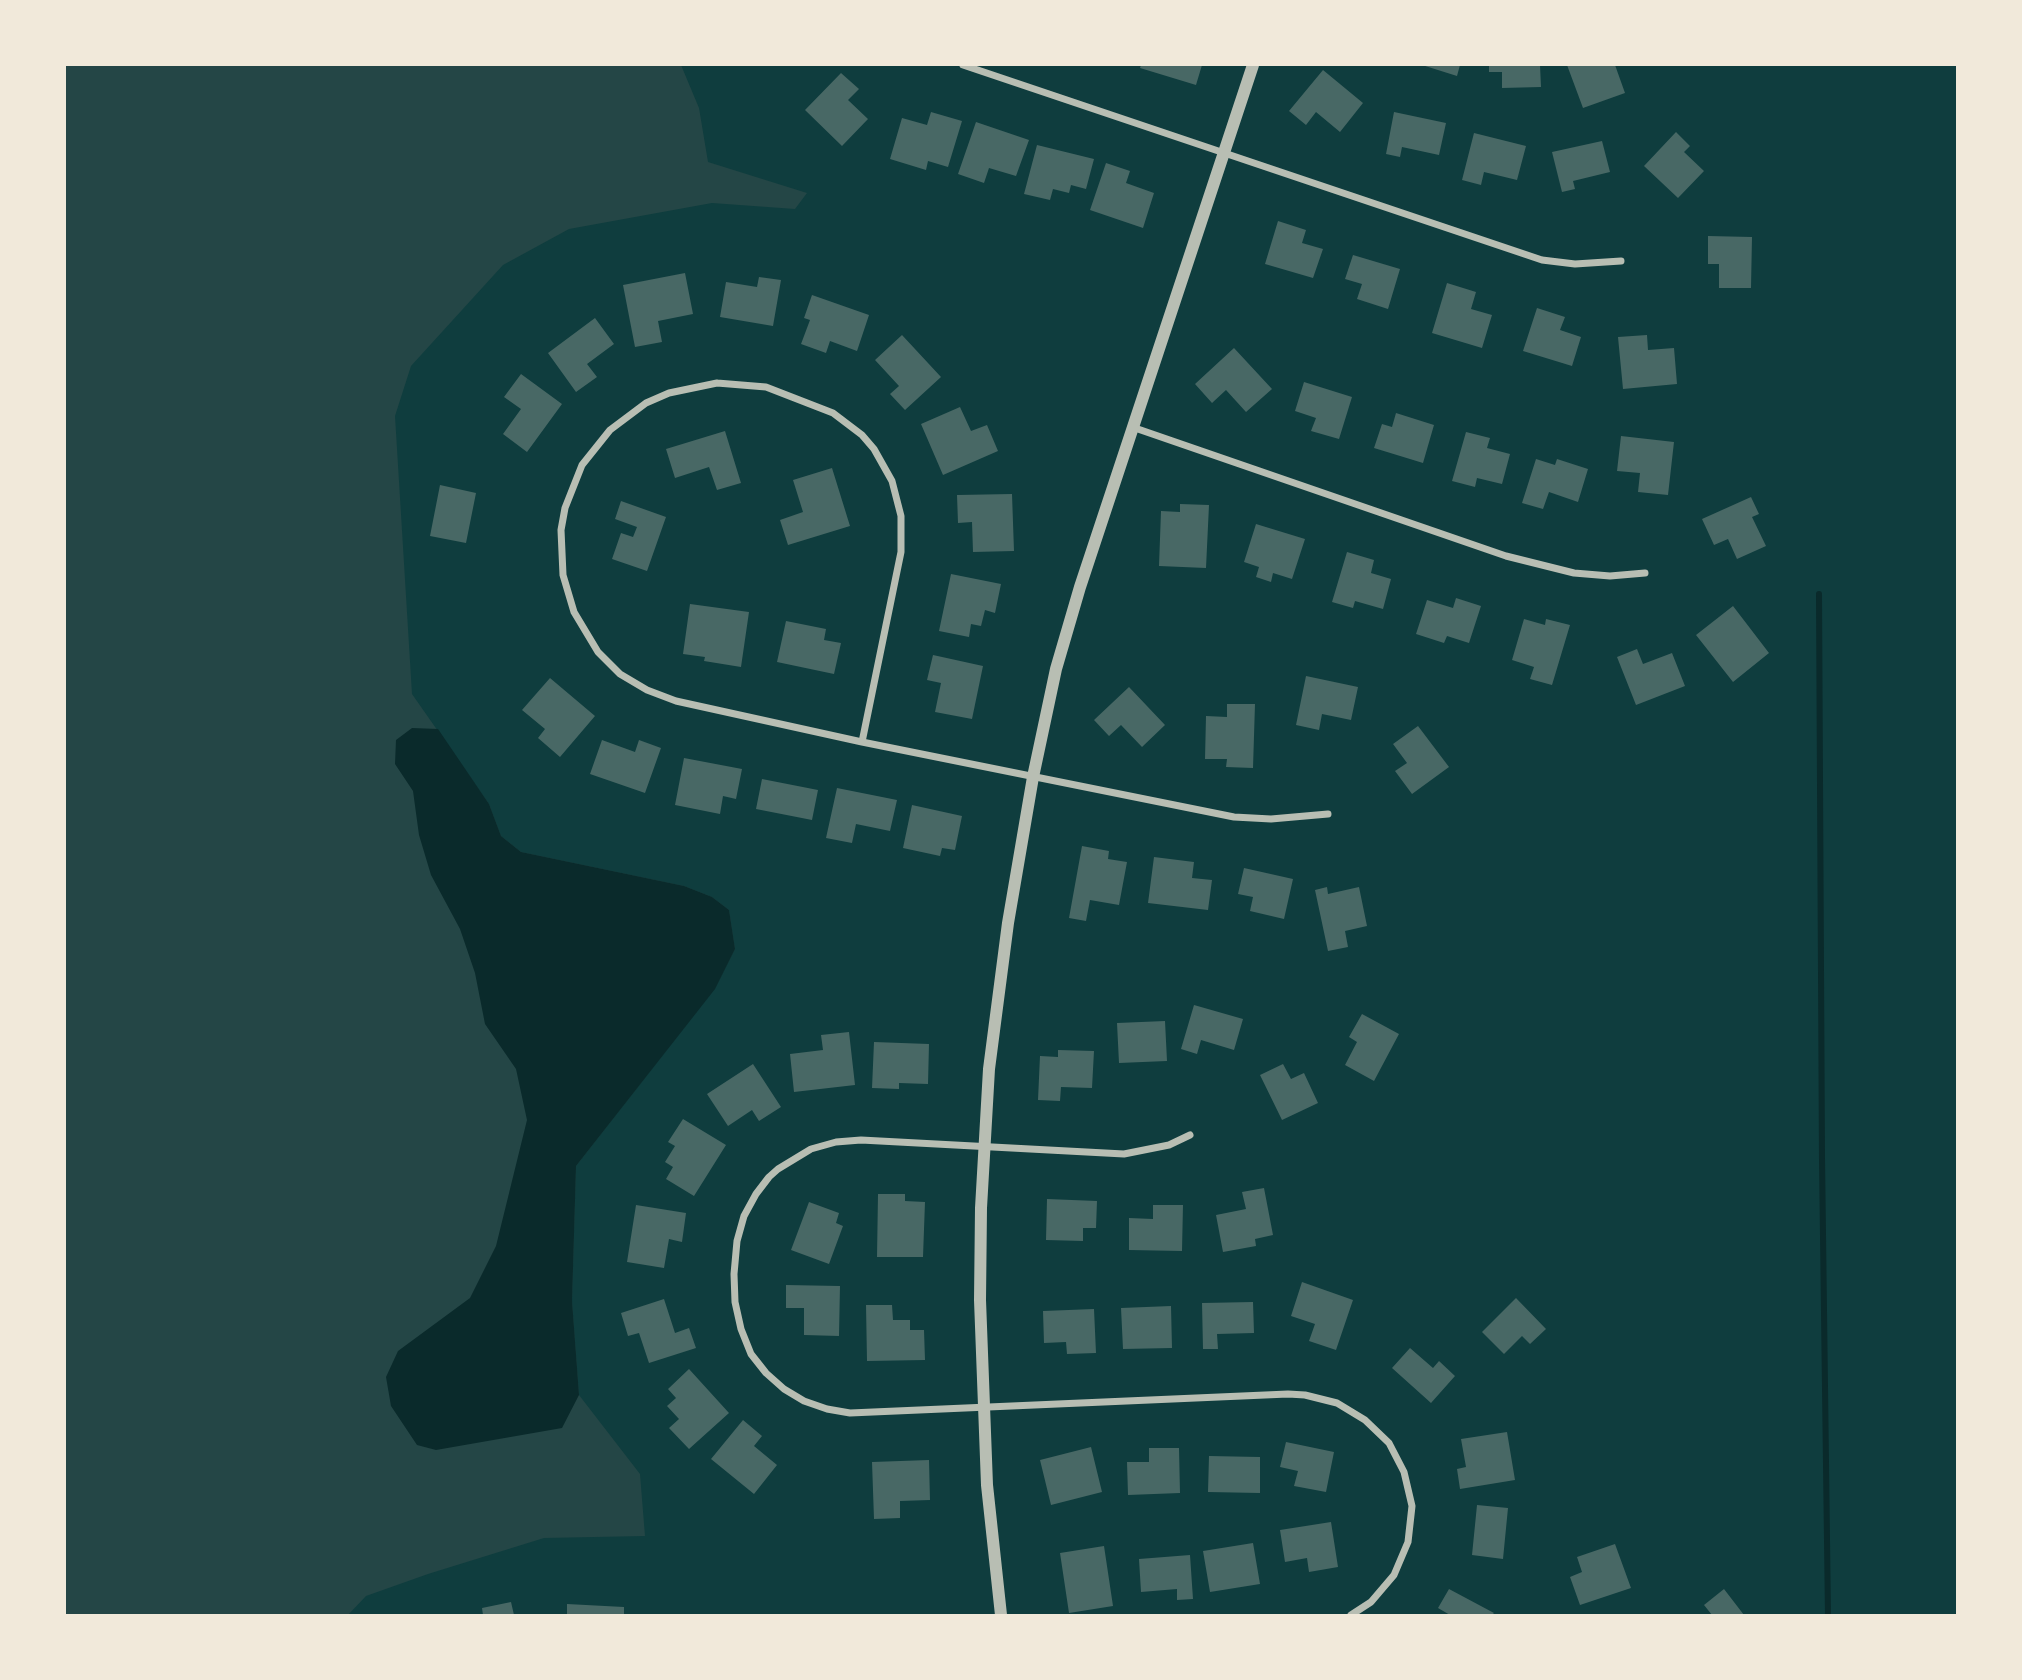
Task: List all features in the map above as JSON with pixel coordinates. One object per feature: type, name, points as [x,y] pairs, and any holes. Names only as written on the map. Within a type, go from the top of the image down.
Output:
[{"type":"street","points":[[963,65],[1542,260],[1576,264],[1621,261]]},
{"type":"street","points":[[1001,1615],[987,1485],[980,1300],[989,1069],[1008,923],[1033,777],[1060,657],[1131,427],[1253,65]]},
{"type":"street","points":[[862,742],[890,615],[902,534],[898,498],[874,449],[862,435],[833,413],[766,387],[741,383],[692,386],[657,398],[627,415],[594,446],[582,466],[565,508],[561,530],[563,575],[574,612],[598,652],[633,683],[661,696],[862,742],[1234,817],[1271,819],[1328,814]]},
{"type":"street","points":[[1131,427],[1506,556],[1574,573],[1610,576],[1645,573]]},
{"type":"street","points":[[1190,1135],[1169,1145],[1124,1154],[861,1140],[836,1142],[799,1154],[778,1169],[756,1194],[744,1216],[737,1241],[734,1275],[735,1302],[741,1329],[751,1354],[775,1381],[804,1401],[850,1413],[1288,1394],[1321,1398],[1352,1410],[1378,1430],[1397,1457],[1407,1480],[1412,1506],[1408,1542],[1394,1575],[1371,1602],[1351,1615]]},
{"type":"shaded area","points":[[65,65],[681,65],[699,108],[708,162],[807,193],[795,209],[712,203],[569,229],[503,265],[411,366],[395,416],[412,694],[489,804],[501,836],[521,852],[684,886],[712,897],[729,910],[735,949],[715,988],[576,1166],[572,1301],[579,1395],[640,1474],[645,1536],[544,1538],[366,1596],[348,1615],[65,1615]]},
{"type":"shaded area","points":[[412,728],[438,729],[489,804],[501,836],[521,852],[684,886],[712,897],[729,910],[735,949],[715,989],[576,1166],[572,1301],[579,1395],[562,1428],[436,1450],[417,1445],[391,1406],[386,1377],[398,1351],[470,1298],[496,1246],[527,1120],[516,1069],[485,1024],[475,973],[460,929],[431,875],[419,835],[413,791],[395,764],[396,740]]},
{"type":"building","points":[[1141,65],[1202,65],[1196,85],[1140,68]]},
{"type":"building","points":[[1422,65],[1460,65],[1457,76]]},
{"type":"building","points":[[1489,65],[1540,65],[1541,87],[1502,88],[1502,72],[1489,72]]},
{"type":"building","points":[[1567,65],[1615,65],[1625,93],[1583,108]]},
{"type":"building","points":[[1323,70],[1363,103],[1340,132],[1316,112],[1306,125],[1289,111]]},
{"type":"building","points":[[841,73],[859,89],[848,100],[868,119],[842,146],[805,110]]},
{"type":"building","points":[[931,112],[962,121],[948,167],[928,161],[926,170],[890,159],[902,118],[927,125]]},
{"type":"building","points":[[1394,112],[1446,123],[1439,155],[1402,147],[1400,157],[1386,154]]},
{"type":"building","points":[[976,122],[1029,140],[1016,176],[989,168],[984,183],[958,174]]},
{"type":"building","points":[[1676,132],[1690,146],[1684,152],[1704,171],[1678,198],[1644,166]]},
{"type":"building","points":[[1474,133],[1526,146],[1517,180],[1484,172],[1481,185],[1462,180]]},
{"type":"building","points":[[1602,141],[1610,172],[1573,181],[1575,189],[1562,192],[1552,152]]},
{"type":"building","points":[[1037,145],[1094,159],[1086,189],[1071,185],[1069,193],[1053,189],[1050,200],[1024,194]]},
{"type":"building","points":[[1106,163],[1130,171],[1126,183],[1154,193],[1143,228],[1090,210]]},
{"type":"building","points":[[1278,221],[1306,230],[1302,243],[1323,249],[1313,278],[1265,264]]},
{"type":"building","points":[[1708,236],[1752,237],[1751,288],[1719,288],[1719,264],[1708,264]]},
{"type":"building","points":[[1353,255],[1400,269],[1388,309],[1357,299],[1362,284],[1345,279]]},
{"type":"building","points":[[685,273],[693,314],[658,321],[662,342],[635,347],[623,285]]},
{"type":"building","points":[[759,277],[781,280],[773,326],[720,317],[726,282],[757,287]]},
{"type":"building","points":[[1447,283],[1476,292],[1471,309],[1492,315],[1482,348],[1432,333]]},
{"type":"building","points":[[812,295],[869,315],[857,351],[830,341],[826,353],[801,344],[810,320],[804,318]]},
{"type":"building","points":[[1537,308],[1565,317],[1560,330],[1581,337],[1572,366],[1523,351]]},
{"type":"building","points":[[595,318],[614,344],[587,364],[597,377],[576,392],[548,353]]},
{"type":"building","points":[[902,335],[941,377],[905,410],[890,394],[899,386],[875,360]]},
{"type":"building","points":[[1647,335],[1648,350],[1674,348],[1677,384],[1623,389],[1618,337]]},
{"type":"building","points":[[1234,348],[1272,389],[1246,412],[1226,390],[1212,403],[1195,384]]},
{"type":"building","points":[[521,374],[562,404],[527,452],[503,434],[521,409],[504,397]]},
{"type":"building","points":[[1304,382],[1352,397],[1339,439],[1311,431],[1316,418],[1295,411]]},
{"type":"building","points":[[960,407],[971,431],[987,425],[998,451],[943,475],[921,424]]},
{"type":"building","points":[[1396,413],[1434,425],[1423,463],[1374,448],[1382,424],[1392,427]]},
{"type":"building","points":[[725,431],[741,483],[717,490],[709,467],[675,478],[666,449]]},
{"type":"building","points":[[1466,432],[1490,438],[1487,448],[1510,454],[1502,484],[1477,478],[1475,487],[1452,481]]},
{"type":"building","points":[[1621,436],[1674,442],[1668,495],[1638,492],[1640,473],[1617,471]]},
{"type":"building","points":[[1536,459],[1555,465],[1557,459],[1588,469],[1578,502],[1549,492],[1543,509],[1522,503]]},
{"type":"building","points":[[832,468],[850,526],[788,545],[780,520],[803,512],[793,480]]},
{"type":"building","points":[[440,485],[476,493],[466,543],[430,536]]},
{"type":"building","points":[[1012,494],[1014,551],[973,552],[972,522],[958,523],[957,495]]},
{"type":"building","points":[[1751,497],[1759,514],[1752,517],[1766,546],[1737,559],[1728,539],[1714,545],[1702,519]]},
{"type":"building","points":[[621,501],[666,517],[647,571],[612,559],[621,533],[633,537],[637,527],[615,519]]},
{"type":"building","points":[[1180,504],[1209,505],[1206,568],[1159,566],[1161,511],[1180,512]]},
{"type":"building","points":[[1256,524],[1305,539],[1292,579],[1273,573],[1271,582],[1256,577],[1259,567],[1244,562]]},
{"type":"building","points":[[1347,552],[1374,560],[1371,573],[1391,579],[1383,609],[1355,601],[1353,608],[1332,602]]},
{"type":"building","points":[[951,574],[1001,584],[995,613],[985,610],[981,626],[971,624],[969,637],[939,631]]},
{"type":"building","points":[[1456,598],[1481,606],[1469,643],[1447,636],[1444,643],[1416,634],[1427,600],[1453,608]]},
{"type":"building","points":[[690,604],[749,612],[741,667],[704,661],[705,657],[683,654]]},
{"type":"building","points":[[1733,606],[1769,653],[1733,682],[1696,635]]},
{"type":"building","points":[[1524,619],[1545,625],[1546,619],[1570,625],[1552,685],[1530,679],[1534,667],[1512,660]]},
{"type":"building","points":[[786,621],[826,629],[824,640],[841,643],[834,674],[777,662]]},
{"type":"building","points":[[1637,649],[1643,664],[1672,653],[1685,686],[1636,705],[1617,657]]},
{"type":"building","points":[[933,655],[983,666],[972,719],[935,712],[941,683],[927,680]]},
{"type":"building","points":[[1306,676],[1358,687],[1351,720],[1322,714],[1319,730],[1296,725]]},
{"type":"building","points":[[550,678],[595,716],[560,757],[538,738],[545,729],[522,710]]},
{"type":"building","points":[[1129,687],[1165,725],[1142,747],[1121,725],[1109,736],[1094,720]]},
{"type":"building","points":[[1227,704],[1255,704],[1253,768],[1226,767],[1227,759],[1205,759],[1206,716],[1227,717]]},
{"type":"building","points":[[1418,726],[1449,767],[1412,794],[1395,771],[1407,763],[1393,744]]},
{"type":"building","points":[[602,740],[635,752],[639,740],[661,748],[645,793],[590,774]]},
{"type":"building","points":[[684,758],[742,769],[736,799],[723,796],[720,814],[675,805]]},
{"type":"building","points":[[762,779],[818,790],[812,820],[756,809]]},
{"type":"building","points":[[837,788],[897,800],[890,831],[856,824],[852,843],[826,838]]},
{"type":"building","points":[[912,805],[962,816],[955,850],[942,848],[940,856],[903,848]]},
{"type":"building","points":[[1082,846],[1109,851],[1108,859],[1127,862],[1119,905],[1090,900],[1086,921],[1069,918]]},
{"type":"building","points":[[1154,857],[1194,862],[1192,878],[1212,880],[1208,910],[1148,903]]},
{"type":"building","points":[[1244,868],[1293,879],[1284,919],[1250,911],[1253,897],[1238,894]]},
{"type":"building","points":[[1327,887],[1328,894],[1359,887],[1367,926],[1345,931],[1348,947],[1328,951],[1315,890]]},
{"type":"building","points":[[1194,1005],[1243,1019],[1234,1050],[1201,1040],[1197,1054],[1181,1049]]},
{"type":"building","points":[[1362,1014],[1399,1034],[1374,1081],[1345,1065],[1357,1042],[1349,1037]]},
{"type":"building","points":[[1165,1021],[1167,1061],[1119,1063],[1117,1023]]},
{"type":"building","points":[[849,1032],[855,1085],[794,1092],[790,1054],[823,1050],[821,1035]]},
{"type":"building","points":[[874,1042],[929,1044],[928,1084],[899,1083],[899,1089],[872,1088]]},
{"type":"building","points":[[1058,1050],[1094,1051],[1092,1088],[1061,1087],[1060,1101],[1038,1100],[1040,1056],[1058,1057]]},
{"type":"building","points":[[753,1064],[781,1107],[759,1121],[752,1110],[728,1126],[707,1094]]},
{"type":"building","points":[[1283,1064],[1291,1079],[1304,1073],[1318,1103],[1282,1120],[1260,1075]]},
{"type":"building","points":[[683,1119],[726,1145],[694,1196],[666,1179],[673,1167],[665,1162],[675,1146],[668,1142]]},
{"type":"building","points":[[1264,1188],[1273,1235],[1255,1239],[1256,1246],[1223,1252],[1216,1215],[1246,1209],[1242,1192]]},
{"type":"building","points":[[878,1194],[905,1194],[905,1201],[925,1202],[923,1257],[877,1257]]},
{"type":"building","points":[[1047,1199],[1097,1201],[1096,1228],[1083,1228],[1083,1241],[1046,1240]]},
{"type":"building","points":[[809,1202],[839,1213],[836,1223],[843,1226],[829,1264],[791,1250]]},
{"type":"building","points":[[636,1205],[686,1213],[682,1242],[669,1239],[664,1268],[627,1262]]},
{"type":"building","points":[[1153,1205],[1183,1205],[1182,1251],[1129,1250],[1129,1218],[1153,1219]]},
{"type":"building","points":[[1302,1282],[1353,1300],[1336,1350],[1309,1341],[1315,1324],[1291,1316]]},
{"type":"building","points":[[786,1285],[840,1286],[839,1336],[804,1335],[804,1308],[786,1308]]},
{"type":"building","points":[[1516,1298],[1546,1329],[1530,1344],[1522,1336],[1504,1354],[1482,1332]]},
{"type":"building","points":[[664,1299],[675,1333],[689,1328],[696,1348],[649,1363],[639,1333],[628,1336],[621,1313]]},
{"type":"building","points":[[1253,1302],[1254,1333],[1217,1334],[1218,1349],[1203,1349],[1202,1303]]},
{"type":"building","points":[[866,1305],[892,1305],[893,1320],[910,1320],[910,1330],[924,1330],[925,1360],[867,1361]]},
{"type":"building","points":[[1171,1306],[1172,1348],[1123,1349],[1121,1308]]},
{"type":"building","points":[[1094,1309],[1096,1353],[1067,1354],[1066,1342],[1044,1343],[1043,1311]]},
{"type":"building","points":[[1410,1348],[1433,1368],[1439,1361],[1455,1376],[1431,1403],[1392,1368]]},
{"type":"building","points":[[689,1369],[729,1413],[689,1449],[669,1428],[679,1419],[667,1406],[676,1398],[668,1389]]},
{"type":"building","points":[[743,1420],[762,1436],[754,1446],[777,1465],[754,1494],[711,1459]]},
{"type":"building","points":[[1507,1432],[1515,1480],[1460,1489],[1457,1469],[1466,1467],[1461,1439]]},
{"type":"building","points":[[1286,1442],[1334,1452],[1326,1492],[1294,1486],[1298,1471],[1280,1467]]},
{"type":"building","points":[[1091,1447],[1102,1492],[1051,1505],[1040,1460]]},
{"type":"building","points":[[1149,1448],[1179,1448],[1180,1493],[1128,1495],[1127,1462],[1149,1462]]},
{"type":"building","points":[[1209,1456],[1260,1457],[1260,1493],[1208,1492]]},
{"type":"building","points":[[929,1460],[930,1500],[900,1501],[900,1518],[874,1519],[872,1462]]},
{"type":"building","points":[[1477,1505],[1508,1508],[1503,1559],[1472,1555]]},
{"type":"building","points":[[1331,1522],[1338,1567],[1309,1572],[1307,1558],[1285,1562],[1280,1530]]},
{"type":"building","points":[[1253,1543],[1260,1584],[1210,1592],[1203,1551]]},
{"type":"building","points":[[1615,1544],[1631,1588],[1580,1605],[1570,1577],[1582,1572],[1577,1557]]},
{"type":"building","points":[[1104,1546],[1113,1606],[1069,1613],[1060,1553]]},
{"type":"building","points":[[1190,1555],[1193,1599],[1177,1600],[1177,1589],[1141,1592],[1139,1559]]},
{"type":"building","points":[[1449,1589],[1494,1613],[1450,1615],[1438,1608]]},
{"type":"building","points":[[1724,1589],[1744,1615],[1712,1615],[1704,1605]]},
{"type":"building","points":[[511,1602],[514,1615],[483,1615],[482,1608]]},
{"type":"building","points":[[567,1604],[624,1607],[624,1615],[567,1615]]},
{"type":"waterway","points":[[1819,594],[1828,1615]]}]
